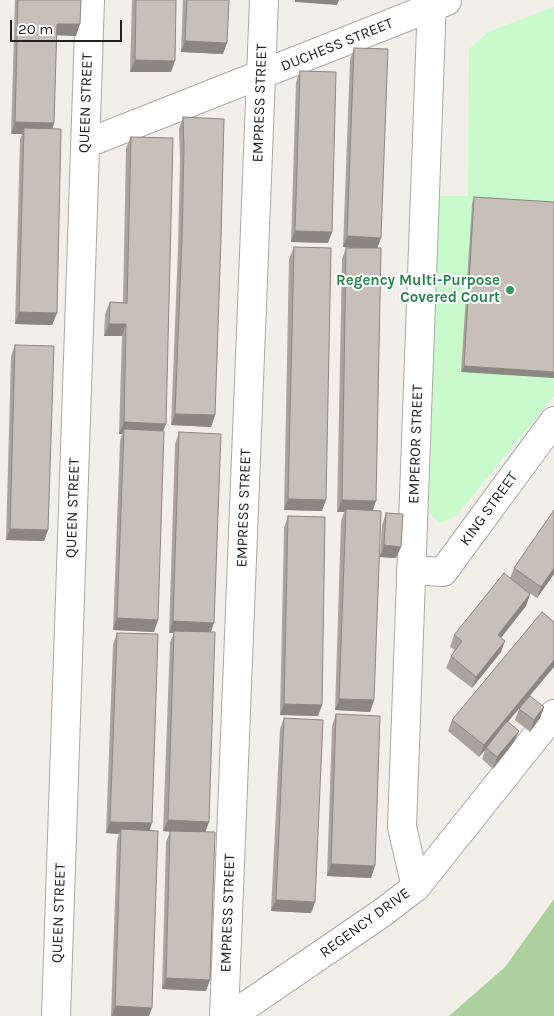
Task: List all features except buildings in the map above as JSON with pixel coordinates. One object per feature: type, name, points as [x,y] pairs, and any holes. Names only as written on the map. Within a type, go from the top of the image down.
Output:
[{"type":"street","name":"QUEEN STREET","points":[[56,1016],[90,0]]},
{"type":"street","name":"EMPRESS STREET","points":[[224,1016],[264,0]]},
{"type":"street","name":"DUCHESS STREET","points":[[85,144],[262,75],[438,2]]},
{"type":"street","name":"EMPEROR STREET","points":[[416,887],[402,827],[411,570],[438,2]]},
{"type":"street","name":"KING STREET","points":[[411,570],[443,572],[554,421]]},
{"type":"street","name":"REGENCY DRIVE","points":[[231,1016],[382,913],[416,887],[554,714]]},
{"type":"green space","points":[[554,7],[554,396],[456,516],[440,523],[429,513],[439,196],[468,196],[469,49],[488,32]]},
{"type":"green space","points":[[554,899],[554,1016],[449,1016],[505,967]]},
{"type":"place","name":"Regency Multi-Purpose Covered Court","points":[[510,290]]}]
